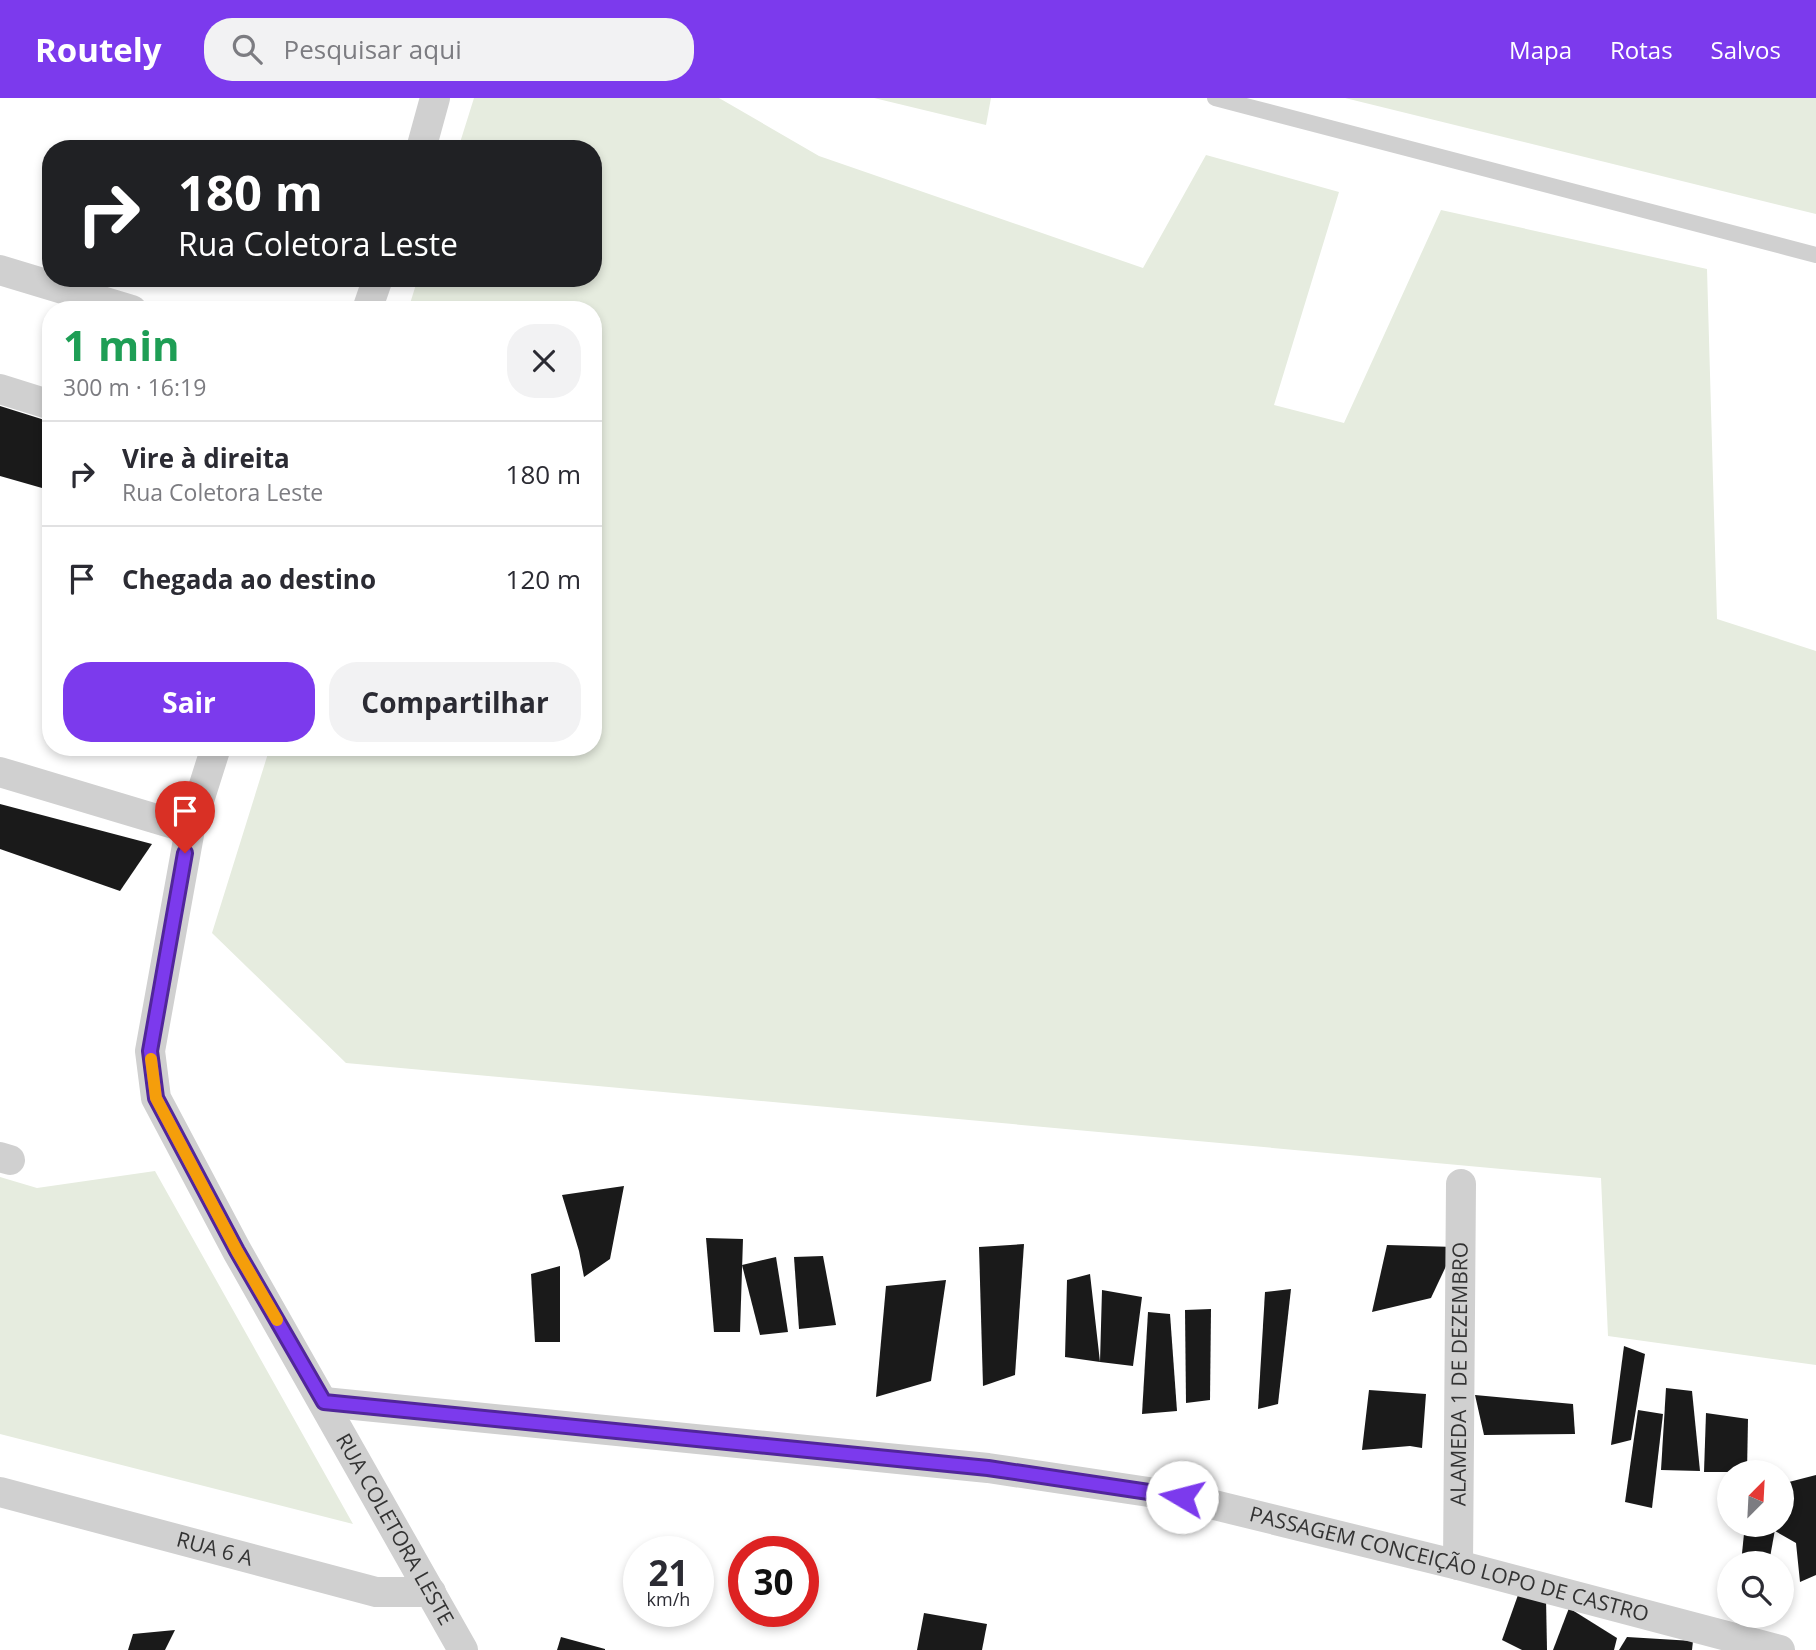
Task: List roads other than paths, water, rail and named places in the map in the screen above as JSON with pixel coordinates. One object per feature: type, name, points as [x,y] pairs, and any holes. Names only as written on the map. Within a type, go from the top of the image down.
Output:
[{"type":"street","points":[[423,140],[435,98]]},
{"type":"street","points":[[0,270],[42,283]]},
{"type":"street","points":[[56,287],[102,301]]},
{"type":"street","points":[[0,389],[42,402]]},
{"type":"street","name":"RUA COLETORA LESTE","points":[[213,756],[190,829],[150,1051],[156,1098],[237,1251],[463,1650]]},
{"type":"street","points":[[0,772],[190,829]]},
{"type":"street","name":"ALAMEDA 1 DE DEZEMBRO","points":[[1458,1565],[1461,1184]]},
{"type":"street","name":"PASSAGEM CONCEIÇÃO LOPO DE CASTRO","points":[[324,1402],[1000,1470],[1182,1497],[1458,1565],[1780,1650]]},
{"type":"street","name":"RUA 6 A","points":[[0,1492],[376,1592],[430,1592]]},
{"type":"lane","points":[[1215,98],[1816,255]]}]
